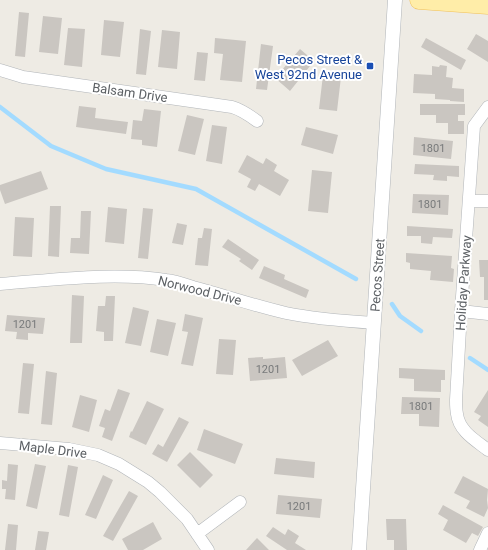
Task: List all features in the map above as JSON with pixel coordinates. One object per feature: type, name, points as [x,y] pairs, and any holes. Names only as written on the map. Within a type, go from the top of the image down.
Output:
[{"type":"main road","points":[[419,0],[488,5]]},
{"type":"street","name":"Pecos Street","points":[[360,550],[395,0]]},
{"type":"street","name":"Balsam Drive","points":[[0,70],[23,77],[232,107],[244,111],[257,121]]},
{"type":"street","name":"Holiday Parkway","points":[[488,107],[474,126],[456,400],[457,414],[463,429],[488,450]]},
{"type":"street","points":[[469,201],[488,201]]},
{"type":"street","name":"Norwood Drive","points":[[0,284],[128,276],[168,280],[286,313],[308,317],[374,323]]},
{"type":"street","points":[[461,311],[488,314]]},
{"type":"street","name":"Maple Drive","points":[[0,442],[69,449],[98,455],[119,464],[148,482],[160,492],[187,519],[208,550]]},
{"type":"street","points":[[197,534],[240,502]]},
{"type":"street","points":[[480,550],[488,533]]},
{"type":"building","points":[[19,12],[29,13],[25,57],[15,56]]},
{"type":"building","points":[[43,16],[62,18],[58,54],[39,52]]},
{"type":"building","points":[[104,20],[124,22],[120,57],[101,55]]},
{"type":"building","points":[[68,28],[85,29],[82,67],[64,65]]},
{"type":"building","points":[[140,29],[151,31],[146,75],[136,74]]},
{"type":"building","points":[[162,30],[180,32],[177,69],[158,67]]},
{"type":"building","points":[[476,34],[488,41],[488,62],[467,49]]},
{"type":"building","points":[[215,38],[246,41],[242,82],[220,80],[223,54],[214,53]]},
{"type":"building","points":[[426,38],[466,60],[461,70],[421,47]]},
{"type":"building","points":[[261,44],[273,46],[267,90],[256,89]]},
{"type":"building","points":[[300,49],[314,61],[290,91],[275,78]]},
{"type":"building","points":[[197,52],[208,53],[205,81],[194,80]]},
{"type":"building","points":[[440,65],[447,66],[446,77],[453,78],[452,88],[464,89],[464,102],[435,99],[435,94],[413,93],[414,74],[432,75],[432,66],[439,67]]},
{"type":"building","points":[[323,75],[341,77],[337,111],[319,109]]},
{"type":"building","points":[[420,104],[465,104],[465,115],[458,115],[458,121],[464,121],[464,134],[448,134],[448,123],[436,123],[436,115],[420,115]]},
{"type":"building","points":[[79,106],[96,108],[95,118],[128,122],[126,134],[76,127]]},
{"type":"building","points":[[144,109],[161,111],[157,147],[142,145],[142,140],[131,139],[133,120],[142,121]]},
{"type":"building","points":[[187,115],[204,119],[195,155],[178,151]]},
{"type":"building","points":[[212,125],[227,127],[222,164],[206,161]]},
{"type":"building","points":[[306,127],[338,135],[333,154],[301,145]]},
{"type":"building","points":[[414,137],[453,141],[451,159],[413,155]]},
{"type":"building","points":[[247,155],[263,164],[266,158],[277,165],[274,171],[289,180],[280,196],[259,184],[255,191],[247,187],[251,179],[238,172]]},
{"type":"building","points":[[415,164],[459,166],[459,177],[447,176],[447,181],[433,180],[434,175],[414,174]]},
{"type":"building","points":[[312,170],[332,172],[328,213],[308,211]]},
{"type":"building","points":[[41,171],[48,189],[5,204],[0,190],[0,185]]},
{"type":"building","points":[[413,194],[449,195],[448,215],[412,213]]},
{"type":"building","points":[[50,206],[61,206],[59,257],[48,256]]},
{"type":"building","points":[[108,207],[127,209],[124,244],[105,242]]},
{"type":"building","points":[[143,208],[153,209],[148,259],[138,258]]},
{"type":"building","points":[[81,211],[91,211],[89,254],[70,253],[71,238],[80,238]]},
{"type":"building","points":[[15,217],[34,218],[32,257],[13,256]]},
{"type":"building","points":[[177,223],[187,225],[183,245],[172,243]]},
{"type":"building","points":[[407,226],[453,229],[452,238],[433,237],[432,244],[421,243],[421,236],[407,236]]},
{"type":"building","points":[[204,228],[212,229],[208,266],[195,265],[198,238],[202,238]]},
{"type":"building","points":[[228,239],[259,260],[252,270],[239,261],[241,259],[222,247]]},
{"type":"building","points":[[406,253],[452,256],[451,268],[454,269],[453,282],[430,280],[431,271],[410,269],[410,263],[406,262]]},
{"type":"building","points":[[479,260],[488,260],[488,300],[484,300],[484,277],[480,277]]},
{"type":"building","points":[[264,266],[285,275],[284,279],[309,290],[306,298],[259,278]]},
{"type":"building","points":[[72,295],[84,296],[82,343],[70,343]]},
{"type":"building","points":[[106,296],[115,296],[113,341],[104,341],[104,332],[96,331],[98,306],[105,306]]},
{"type":"building","points":[[133,307],[149,311],[141,346],[125,343]]},
{"type":"building","points":[[185,314],[203,318],[193,366],[181,364],[188,332],[182,331]]},
{"type":"building","points":[[7,315],[45,318],[43,334],[28,333],[28,340],[16,339],[17,332],[5,331]]},
{"type":"building","points":[[157,319],[176,323],[168,356],[150,352]]},
{"type":"building","points":[[219,339],[236,340],[233,375],[216,374]]},
{"type":"building","points":[[328,340],[338,356],[302,376],[292,360]]},
{"type":"building","points":[[263,357],[263,359],[285,357],[287,378],[250,381],[248,358]]},
{"type":"building","points":[[23,363],[34,364],[29,414],[18,413]]},
{"type":"building","points":[[399,368],[445,370],[445,380],[441,380],[441,392],[414,391],[414,379],[399,378]]},
{"type":"building","points":[[46,371],[57,373],[52,425],[41,424]]},
{"type":"building","points":[[118,389],[130,393],[112,441],[102,437],[105,428],[99,426],[105,409],[110,411]]},
{"type":"building","points":[[488,390],[488,427],[478,420],[481,416],[474,412]]},
{"type":"building","points":[[80,395],[97,400],[89,432],[72,427]]},
{"type":"building","points":[[402,397],[440,398],[439,427],[419,426],[419,414],[401,414]]},
{"type":"building","points":[[147,401],[164,409],[146,445],[129,437]]},
{"type":"building","points":[[179,417],[189,422],[167,462],[152,454],[158,444],[163,447]]},
{"type":"building","points":[[204,429],[243,444],[235,464],[197,450]]},
{"type":"building","points":[[190,452],[213,475],[200,488],[177,465]]},
{"type":"building","points":[[276,458],[315,462],[314,478],[274,474]]},
{"type":"building","points":[[8,464],[18,465],[15,500],[5,499],[6,489],[2,489],[2,480],[7,481]]},
{"type":"building","points":[[35,464],[46,466],[37,509],[26,506]]},
{"type":"building","points":[[68,465],[78,467],[69,517],[59,515]]},
{"type":"building","points":[[103,475],[113,480],[96,519],[85,515]]},
{"type":"building","points":[[463,476],[488,489],[488,508],[484,517],[466,508],[470,501],[454,493]]},
{"type":"building","points":[[129,491],[138,496],[113,541],[103,536]]},
{"type":"building","points":[[278,495],[322,499],[320,518],[276,514]]},
{"type":"building","points":[[443,505],[483,527],[478,536],[472,533],[466,543],[443,530],[448,520],[438,514]]},
{"type":"building","points":[[386,519],[406,519],[407,550],[394,550],[394,540],[387,540]]},
{"type":"building","points":[[153,522],[162,539],[143,550],[128,550],[122,539]]},
{"type":"building","points":[[8,524],[18,525],[16,550],[5,550]]},
{"type":"building","points":[[273,527],[285,535],[288,529],[299,536],[295,543],[306,550],[287,550],[266,536]]},
{"type":"building","points":[[38,531],[49,532],[46,550],[35,550]]},
{"type":"building","points":[[257,538],[269,550],[246,550]]},
{"type":"waterway","points":[[0,107],[51,146],[106,169],[196,189],[356,279]]},
{"type":"waterway","points":[[392,304],[400,316],[421,331]]},
{"type":"waterway","points":[[470,358],[488,370]]},
{"type":"place","name":"Pecos Street & West 92nd Avenue","points":[[370,66]]}]
